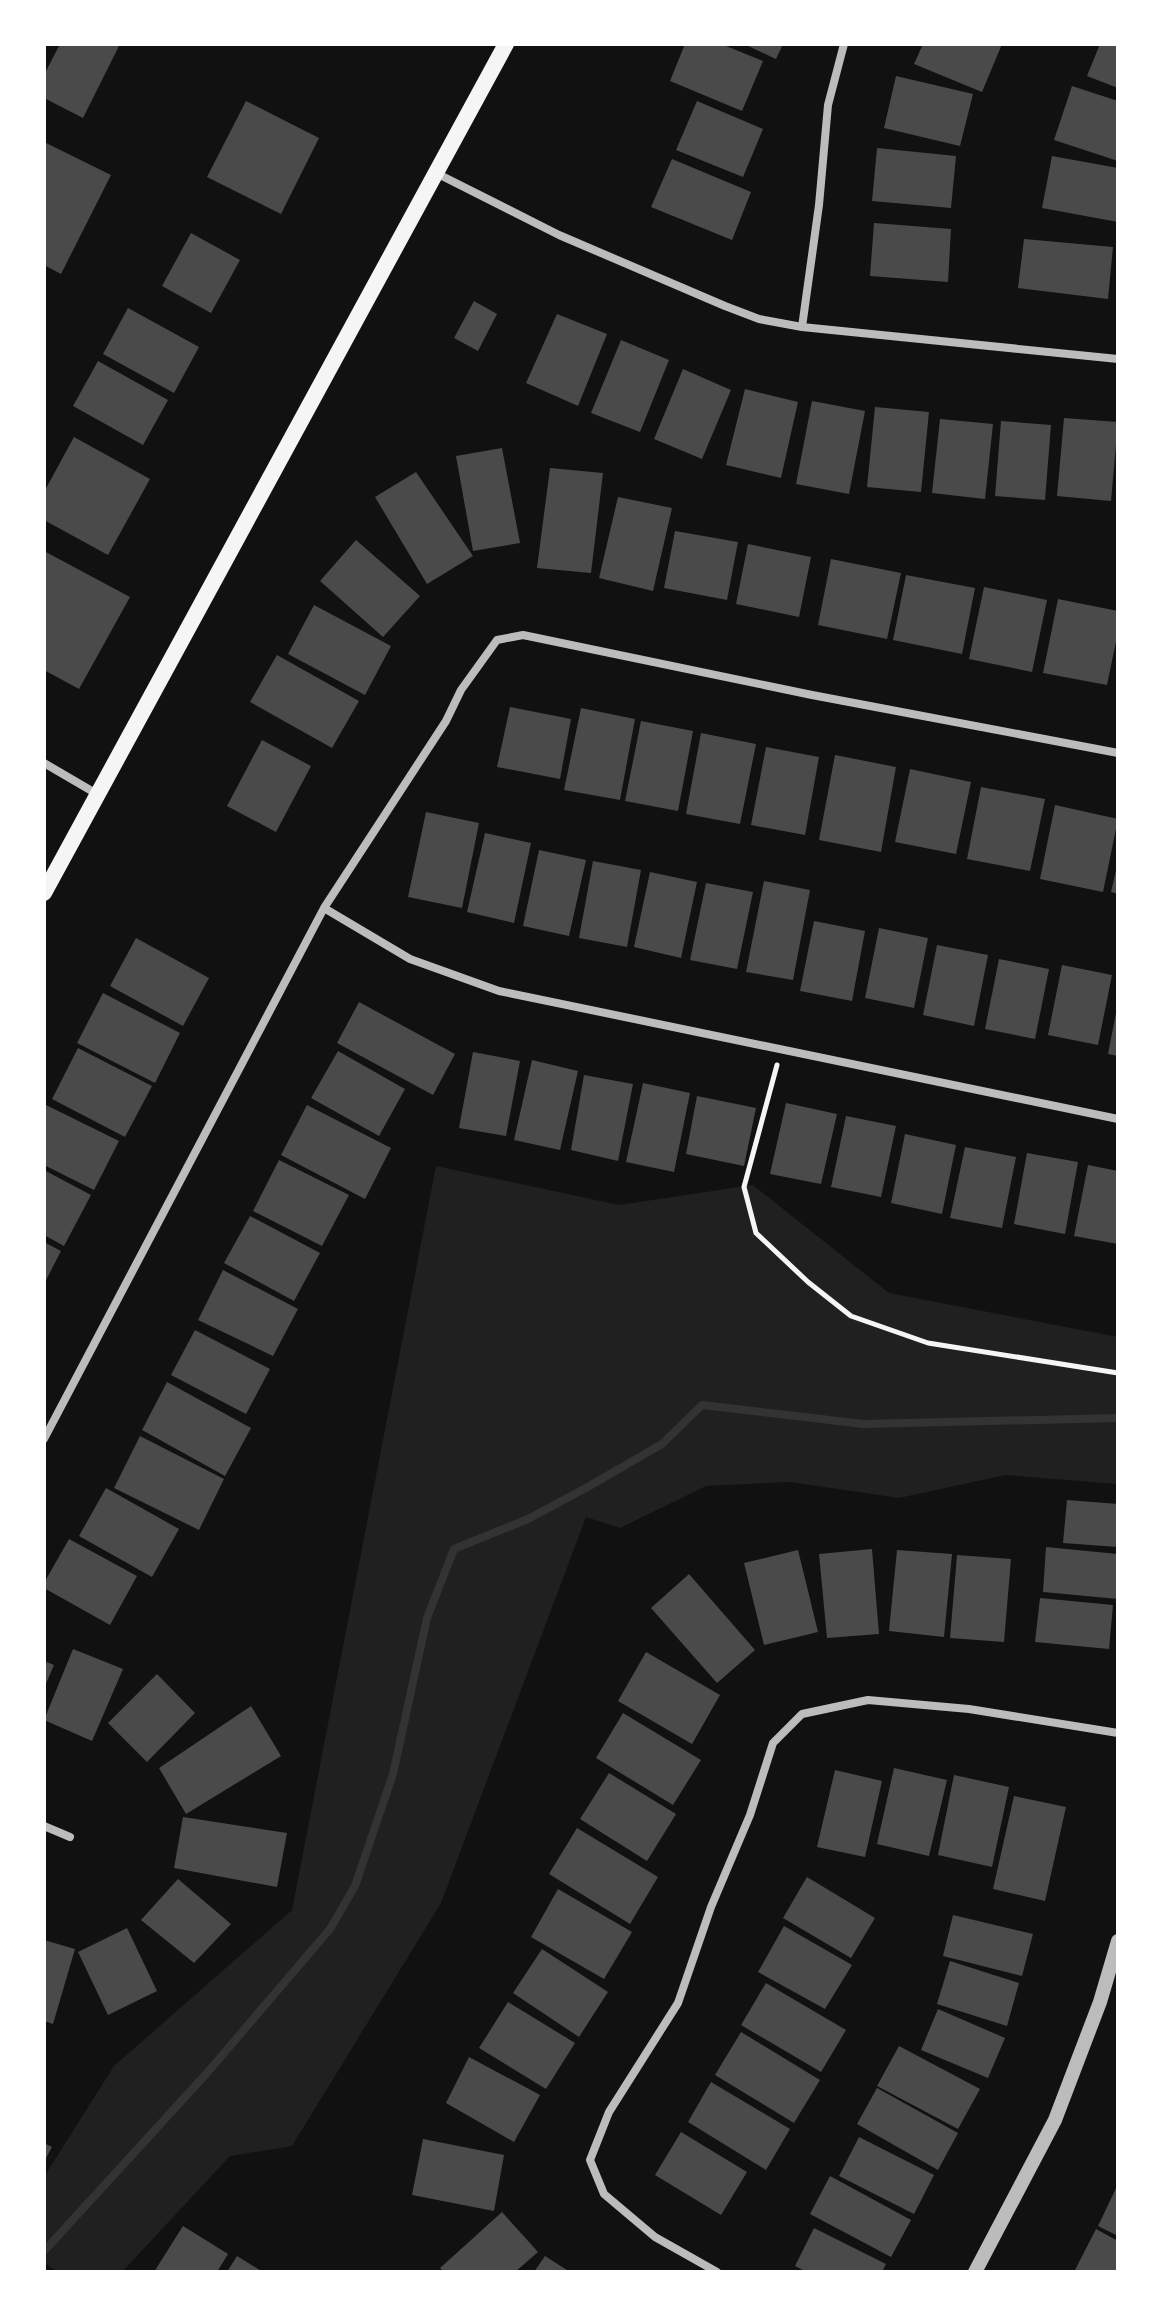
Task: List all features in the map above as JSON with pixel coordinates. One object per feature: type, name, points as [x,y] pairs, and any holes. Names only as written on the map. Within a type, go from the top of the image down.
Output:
[{"type":"main road","points":[[44,893],[506,44]]},
{"type":"street","points":[[802,327],[819,205],[828,105],[844,44]]},
{"type":"street","points":[[436,173],[559,235],[759,319],[802,327],[1118,359]]},
{"type":"street","points":[[44,1439],[324,908],[446,721],[461,690],[497,640],[523,635],[536,637],[817,696],[1118,753]]},
{"type":"street","points":[[44,763],[97,794]]},
{"type":"street","points":[[324,908],[410,959],[499,991],[1118,1119]]},
{"type":"street","points":[[717,2272],[655,2237],[604,2194],[590,2160],[609,2112],[678,2003],[711,1907],[750,1815],[773,1743],[802,1714],[868,1700],[969,1709],[1118,1733]]},
{"type":"street","points":[[44,1826],[70,1837]]},
{"type":"street","points":[[975,2272],[1055,2120],[1100,2002],[1118,1941]]},
{"type":"path","points":[[782,1048],[744,1187],[756,1233],[808,1282],[851,1316],[928,1343],[1118,1373]]},
{"type":"shaded area","points":[[436,1166],[619,1205],[753,1185],[889,1293],[1118,1337],[1118,1484],[1005,1475],[899,1498],[790,1482],[706,1486],[620,1528],[586,1517],[441,1903],[292,2146],[230,2156],[122,2272],[59,2272],[44,2263],[44,2177],[114,2066],[292,1910]]},
{"type":"building","points":[[60,44],[120,44],[83,118],[44,98],[44,75]]},
{"type":"building","points":[[685,44],[721,44],[763,61],[742,111],[670,81]]},
{"type":"building","points":[[744,44],[783,44],[776,59]]},
{"type":"building","points":[[923,44],[1002,44],[982,92],[914,64]]},
{"type":"building","points":[[1100,44],[1118,44],[1118,88],[1087,76]]},
{"type":"building","points":[[896,76],[973,94],[960,146],[884,128]]},
{"type":"building","points":[[1072,86],[1118,101],[1118,161],[1054,140]]},
{"type":"building","points":[[246,101],[319,138],[281,214],[207,177]]},
{"type":"building","points":[[697,101],[763,129],[743,177],[676,150]]},
{"type":"building","points":[[44,142],[111,175],[61,274],[44,265]]},
{"type":"building","points":[[877,148],[956,156],[951,208],[872,201]]},
{"type":"building","points":[[1052,156],[1118,168],[1118,222],[1042,208]]},
{"type":"building","points":[[672,159],[751,192],[732,240],[651,207]]},
{"type":"building","points":[[874,223],[951,229],[948,282],[870,276]]},
{"type":"building","points":[[191,233],[240,260],[211,313],[162,286]]},
{"type":"building","points":[[1024,239],[1113,247],[1108,299],[1018,288]]},
{"type":"building","points":[[474,301],[497,314],[478,351],[454,338]]},
{"type":"building","points":[[128,308],[199,347],[174,393],[103,354]]},
{"type":"building","points":[[557,314],[607,334],[578,406],[526,383]]},
{"type":"building","points":[[621,340],[669,360],[640,432],[591,413]]},
{"type":"building","points":[[98,361],[168,400],[143,445],[73,406]]},
{"type":"building","points":[[683,369],[731,390],[702,459],[654,439]]},
{"type":"building","points":[[745,389],[798,402],[781,478],[726,465]]},
{"type":"building","points":[[812,401],[865,411],[849,494],[796,484]]},
{"type":"building","points":[[875,407],[929,412],[921,492],[867,487]]},
{"type":"building","points":[[1064,418],[1118,422],[1111,501],[1057,496]]},
{"type":"building","points":[[940,419],[993,424],[985,499],[932,493]]},
{"type":"building","points":[[1001,421],[1051,425],[1045,500],[995,496]]},
{"type":"building","points":[[74,437],[150,479],[108,555],[44,520],[44,492]]},
{"type":"building","points":[[502,448],[520,543],[473,551],[456,456]]},
{"type":"building","points":[[550,468],[603,473],[591,573],[537,568]]},
{"type":"building","points":[[416,472],[473,556],[427,584],[375,497]]},
{"type":"building","points":[[618,497],[672,508],[653,591],[599,578]]},
{"type":"building","points":[[675,531],[738,542],[727,600],[664,588]]},
{"type":"building","points":[[356,540],[420,596],[383,637],[320,581]]},
{"type":"building","points":[[748,544],[811,557],[799,617],[736,604]]},
{"type":"building","points":[[44,551],[130,597],[79,689],[44,670]]},
{"type":"building","points":[[831,559],[901,573],[887,639],[818,625]]},
{"type":"building","points":[[906,575],[975,588],[962,654],[893,640]]},
{"type":"building","points":[[984,587],[1047,600],[1032,672],[969,659]]},
{"type":"building","points":[[1058,599],[1118,611],[1118,632],[1107,685],[1043,673]]},
{"type":"building","points":[[314,605],[391,646],[365,695],[288,654]]},
{"type":"building","points":[[277,655],[359,701],[332,748],[250,702]]},
{"type":"building","points":[[510,707],[571,719],[560,779],[497,767]]},
{"type":"building","points":[[581,708],[635,719],[620,800],[564,790]]},
{"type":"building","points":[[641,721],[693,731],[678,811],[625,801]]},
{"type":"building","points":[[701,733],[756,744],[740,824],[686,814]]},
{"type":"building","points":[[262,740],[311,766],[276,832],[227,806]]},
{"type":"building","points":[[766,747],[819,757],[805,835],[751,825]]},
{"type":"building","points":[[835,755],[896,767],[881,852],[819,840]]},
{"type":"building","points":[[910,769],[971,782],[956,854],[895,842]]},
{"type":"building","points":[[981,787],[1045,799],[1030,871],[967,859]]},
{"type":"building","points":[[1055,805],[1118,819],[1103,892],[1040,879]]},
{"type":"building","points":[[426,812],[479,823],[462,908],[408,897]]},
{"type":"building","points":[[485,833],[531,843],[514,923],[467,912]]},
{"type":"building","points":[[539,850],[586,860],[569,936],[523,926]]},
{"type":"building","points":[[593,861],[641,870],[627,947],[579,938]]},
{"type":"building","points":[[1118,866],[1118,894],[1111,892]]},
{"type":"building","points":[[650,872],[697,882],[681,958],[634,947]]},
{"type":"building","points":[[764,881],[810,890],[793,980],[746,972]]},
{"type":"building","points":[[706,883],[753,892],[737,969],[690,960]]},
{"type":"building","points":[[814,921],[865,931],[852,1001],[800,991]]},
{"type":"building","points":[[879,928],[928,938],[914,1008],[865,998]]},
{"type":"building","points":[[136,938],[209,978],[183,1026],[110,986]]},
{"type":"building","points":[[937,945],[988,955],[974,1026],[923,1015]]},
{"type":"building","points":[[999,959],[1049,969],[1035,1039],[985,1029]]},
{"type":"building","points":[[1062,965],[1112,975],[1098,1045],[1048,1035]]},
{"type":"building","points":[[103,993],[180,1033],[155,1083],[77,1043]]},
{"type":"building","points":[[359,1002],[455,1054],[433,1095],[337,1043]]},
{"type":"building","points":[[1118,1009],[1118,1056],[1108,1054]]},
{"type":"building","points":[[78,1048],[152,1086],[125,1137],[52,1099]]},
{"type":"building","points":[[338,1051],[405,1089],[379,1136],[311,1098]]},
{"type":"building","points":[[473,1052],[520,1061],[506,1136],[459,1128]]},
{"type":"building","points":[[532,1060],[578,1071],[560,1150],[514,1140]]},
{"type":"building","points":[[584,1075],[633,1084],[618,1161],[571,1150]]},
{"type":"building","points":[[643,1083],[690,1093],[674,1172],[626,1162]]},
{"type":"building","points":[[697,1096],[756,1108],[744,1166],[686,1154]]},
{"type":"building","points":[[786,1103],[837,1114],[821,1184],[770,1174]]},
{"type":"building","points":[[44,1104],[119,1141],[94,1190],[44,1165]]},
{"type":"building","points":[[307,1105],[391,1148],[365,1199],[281,1155]]},
{"type":"building","points":[[846,1116],[896,1126],[881,1197],[831,1187]]},
{"type":"building","points":[[905,1134],[956,1145],[942,1214],[891,1203]]},
{"type":"building","points":[[965,1147],[1016,1157],[1002,1228],[950,1218]]},
{"type":"building","points":[[1027,1153],[1078,1162],[1065,1234],[1014,1224]]},
{"type":"building","points":[[279,1160],[349,1195],[322,1246],[253,1211]]},
{"type":"building","points":[[1088,1165],[1118,1171],[1118,1244],[1074,1236]]},
{"type":"building","points":[[44,1170],[91,1195],[64,1246],[44,1235]]},
{"type":"building","points":[[250,1216],[320,1253],[294,1301],[224,1263]]},
{"type":"building","points":[[44,1242],[61,1251],[44,1284]]},
{"type":"building","points":[[223,1270],[298,1309],[273,1356],[198,1320]]},
{"type":"building","points":[[195,1330],[270,1369],[246,1414],[171,1375]]},
{"type":"building","points":[[167,1382],[251,1428],[225,1476],[142,1430]]},
{"type":"building","points":[[140,1436],[224,1479],[199,1530],[114,1488]]},
{"type":"building","points":[[106,1488],[179,1529],[152,1577],[79,1536]]},
{"type":"building","points":[[1067,1500],[1118,1504],[1118,1547],[1063,1543]]},
{"type":"building","points":[[69,1539],[137,1576],[110,1625],[44,1588]]},
{"type":"building","points":[[1046,1547],[1118,1554],[1118,1599],[1043,1592]]},
{"type":"building","points":[[872,1549],[879,1634],[827,1638],[819,1554]]},
{"type":"building","points":[[798,1550],[818,1632],[764,1645],[744,1563]]},
{"type":"building","points":[[897,1550],[952,1554],[944,1637],[889,1631]]},
{"type":"building","points":[[957,1555],[1011,1559],[1004,1642],[950,1638]]},
{"type":"building","points":[[689,1574],[755,1650],[717,1683],[651,1608]]},
{"type":"building","points":[[1040,1598],[1113,1605],[1109,1649],[1035,1642]]},
{"type":"building","points":[[73,1649],[123,1669],[92,1741],[44,1720]]},
{"type":"building","points":[[646,1652],[720,1695],[692,1744],[618,1701]]},
{"type":"building","points":[[44,1661],[54,1665],[44,1688]]},
{"type":"building","points":[[157,1674],[195,1713],[147,1762],[108,1723]]},
{"type":"building","points":[[251,1706],[281,1756],[186,1814],[159,1768]]},
{"type":"building","points":[[623,1713],[701,1760],[673,1805],[596,1758]]},
{"type":"building","points":[[894,1768],[947,1780],[929,1856],[877,1844]]},
{"type":"building","points":[[835,1770],[882,1781],[865,1857],[817,1847]]},
{"type":"building","points":[[609,1773],[676,1814],[647,1861],[580,1819]]},
{"type":"building","points":[[954,1775],[1009,1787],[992,1867],[938,1855]]},
{"type":"building","points":[[1014,1796],[1066,1807],[1045,1901],[993,1889]]},
{"type":"building","points":[[183,1817],[287,1833],[277,1887],[174,1868]]},
{"type":"building","points":[[577,1828],[658,1877],[630,1924],[549,1874]]},
{"type":"building","points":[[807,1877],[875,1918],[851,1958],[783,1918]]},
{"type":"building","points":[[178,1879],[231,1924],[194,1963],[141,1920]]},
{"type":"building","points":[[558,1889],[632,1932],[604,1979],[531,1937]]},
{"type":"building","points":[[953,1915],[1033,1934],[1022,1976],[943,1956]]},
{"type":"building","points":[[784,1926],[852,1965],[825,2009],[758,1972]]},
{"type":"building","points":[[127,1928],[157,1991],[108,2015],[78,1952]]},
{"type":"building","points":[[44,1940],[75,1949],[53,2024],[44,2021]]},
{"type":"building","points":[[542,1949],[608,1992],[579,2037],[513,1993]]},
{"type":"building","points":[[950,1961],[1019,1983],[1007,2026],[937,2004]]},
{"type":"building","points":[[766,1983],[846,2030],[821,2072],[741,2025]]},
{"type":"building","points":[[508,2002],[575,2043],[546,2089],[479,2048]]},
{"type":"building","points":[[938,2009],[1005,2038],[988,2078],[921,2050]]},
{"type":"building","points":[[741,2032],[820,2080],[794,2123],[715,2075]]},
{"type":"building","points":[[899,2046],[980,2089],[958,2129],[877,2086]]},
{"type":"building","points":[[469,2057],[540,2095],[514,2142],[446,2103]]},
{"type":"building","points":[[711,2082],[790,2129],[766,2170],[688,2122]]},
{"type":"building","points":[[877,2088],[958,2133],[938,2170],[857,2124]]},
{"type":"building","points":[[681,2132],[747,2172],[721,2215],[655,2175]]},
{"type":"building","points":[[859,2137],[934,2175],[914,2214],[839,2176]]},
{"type":"building","points":[[423,2139],[504,2155],[494,2211],[412,2195]]},
{"type":"building","points":[[44,2143],[52,2147],[44,2162]]},
{"type":"building","points":[[830,2176],[911,2220],[891,2257],[810,2214]]},
{"type":"building","points":[[1118,2184],[1118,2236],[1098,2226]]},
{"type":"building","points":[[502,2212],[538,2252],[515,2272],[444,2272],[440,2268]]},
{"type":"building","points":[[183,2226],[228,2254],[217,2272],[154,2272]]},
{"type":"building","points":[[814,2228],[886,2264],[882,2272],[807,2272],[795,2266]]},
{"type":"building","points":[[1096,2229],[1118,2241],[1118,2272],[1075,2270]]},
{"type":"building","points":[[237,2256],[263,2272],[227,2272]]},
{"type":"building","points":[[545,2256],[570,2272],[534,2272]]},
{"type":"waterway","points":[[46,2249],[207,2073],[330,1929],[355,1886],[393,1774],[427,1618],[454,1549],[528,1519],[662,1444],[702,1405],[863,1424],[1118,1418]]}]
